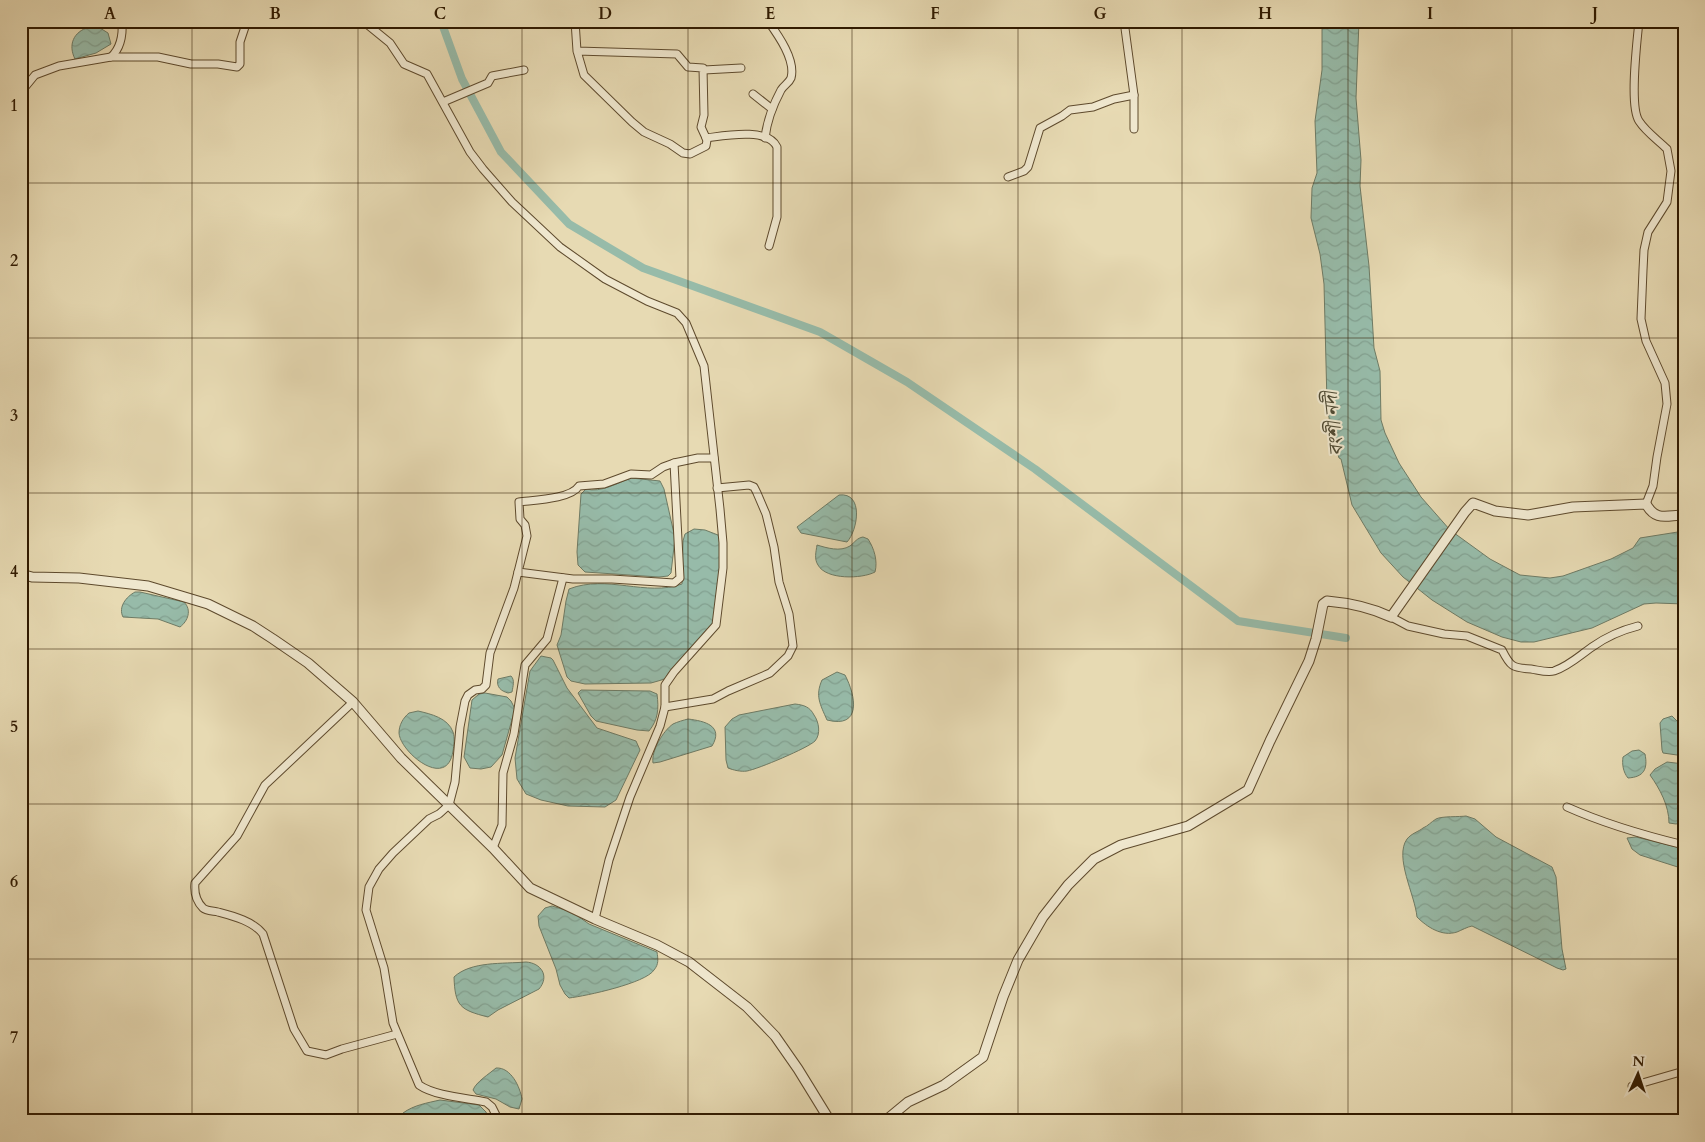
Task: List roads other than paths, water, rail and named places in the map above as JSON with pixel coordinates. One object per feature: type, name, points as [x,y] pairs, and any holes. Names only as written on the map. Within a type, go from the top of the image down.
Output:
[{"type":"street","points":[[111,57],[118,51],[123,34],[122,21]]},
{"type":"street","points":[[21,92],[35,75],[59,66],[111,57],[158,57],[191,64],[218,64],[237,67],[240,64],[240,42],[248,21]]},
{"type":"street","points":[[363,21],[390,42],[404,64],[427,74],[444,101],[470,152],[482,169],[512,202],[560,248],[605,279],[682,317],[704,366],[720,508],[723,568],[716,625],[674,672],[665,685],[665,707],[651,750],[630,797],[609,860],[594,919]]},
{"type":"street","points":[[575,21],[577,51],[584,75],[644,132],[670,144],[683,153],[690,154],[706,146],[708,143],[701,127],[704,116],[704,70]]},
{"type":"street","points":[[765,138],[772,109],[784,86],[790,80],[791,75],[789,59],[781,40],[768,21]]},
{"type":"street","points":[[1124,21],[1134,95],[1134,129]]},
{"type":"street","points":[[1639,21],[1636,52],[1635,109],[1638,120],[1646,130],[1667,149],[1670,171],[1667,202],[1648,232],[1644,250],[1641,319],[1646,341],[1665,383],[1667,404],[1653,486],[1646,504]]},
{"type":"street","points":[[577,51],[677,54],[688,66],[704,70],[741,68]]},
{"type":"street","points":[[444,101],[485,85],[492,76],[524,70]]},
{"type":"street","points":[[753,94],[772,109]]},
{"type":"street","points":[[1008,177],[1024,171],[1028,167],[1040,128],[1044,125],[1070,110],[1093,107],[1114,98],[1134,95]]},
{"type":"street","points":[[706,138],[742,133],[775,142],[777,147],[777,217],[769,246]]},
{"type":"street","points":[[499,1121],[492,1107],[486,1102],[437,1093],[419,1085],[393,1023],[384,968],[366,910],[368,887],[379,869],[394,853],[430,819],[449,805],[456,782],[460,727],[465,702],[468,695],[475,690],[482,689],[486,685],[490,653],[514,588],[527,536],[526,525],[520,519],[519,502],[563,496],[576,491],[579,486],[604,484],[631,474],[651,475],[663,467],[674,463],[698,458],[714,458]]},
{"type":"street","points":[[518,572],[563,578],[677,582],[680,578],[674,463]]},
{"type":"street","points":[[665,707],[713,699],[728,690],[770,673],[788,656],[792,646],[789,614],[779,582],[774,546],[766,514],[757,492],[754,487],[748,485],[717,488]]},
{"type":"street","points":[[1393,615],[1474,503],[1495,511],[1528,514],[1572,507],[1646,504]]},
{"type":"street","points":[[1646,504],[1650,511],[1660,517],[1684,515]]},
{"type":"street","points":[[21,574],[32,577],[79,578],[148,586],[208,604],[274,638],[308,663],[353,702],[401,758],[530,888],[594,919],[657,945],[689,962],[747,1007],[764,1024],[798,1068],[830,1121]]},
{"type":"street","points":[[492,848],[502,825],[503,773],[514,734],[525,664],[547,639],[563,578]]},
{"type":"street","points":[[885,1121],[908,1102],[944,1085],[983,1057],[1003,997],[1018,960],[1043,917],[1068,885],[1094,859],[1121,845],[1188,826],[1248,790],[1309,661],[1316,639],[1323,604],[1327,601],[1343,602],[1374,609],[1393,615],[1408,626],[1419,630],[1467,636],[1502,650],[1509,663],[1516,668],[1552,672],[1570,665],[1606,638],[1638,626]]},
{"type":"street","points":[[353,702],[266,785],[237,836],[195,883],[194,890],[195,896],[204,909],[249,923],[263,934],[294,1029],[307,1051],[326,1055],[397,1034]]},
{"type":"street","points":[[1566,807],[1593,819],[1632,832],[1684,845]]},
{"type":"street","points":[[1632,1086],[1684,1071]]},
{"type":"water","name":"বংশী নদী","points":[[1322,21],[1359,21],[1356,98],[1361,160],[1360,186],[1369,266],[1374,348],[1380,371],[1381,420],[1399,463],[1421,497],[1450,530],[1490,559],[1520,575],[1550,578],[1563,576],[1611,559],[1633,548],[1640,538],[1684,531],[1684,604],[1644,604],[1592,628],[1534,642],[1521,642],[1502,637],[1467,622],[1432,600],[1403,577],[1381,553],[1352,505],[1341,459],[1339,458],[1331,432],[1327,403],[1324,284],[1320,254],[1311,218],[1312,188],[1317,173],[1315,121],[1322,70]]},
{"type":"water","points":[[89,27],[100,28],[108,33],[111,44],[96,53],[75,59],[72,49],[73,40],[79,32]]},
{"type":"water","points":[[631,478],[660,481],[664,489],[675,538],[671,573],[668,576],[585,572],[578,565],[577,552],[581,494],[586,489],[603,489]]},
{"type":"water","points":[[839,495],[852,499],[855,505],[856,521],[847,542],[801,533],[797,527]]},
{"type":"water","points":[[694,529],[705,530],[718,535],[722,547],[719,601],[713,625],[669,672],[665,679],[651,683],[585,684],[571,681],[567,677],[557,645],[561,635],[569,589],[583,585],[598,584],[654,588],[682,584],[683,541],[685,534]]},
{"type":"water","points":[[863,537],[868,539],[874,550],[876,559],[875,572],[853,577],[836,576],[822,570],[818,565],[816,558],[817,545],[842,549]]},
{"type":"water","points":[[135,592],[184,602],[188,608],[187,619],[180,627],[158,619],[123,617],[122,606]]},
{"type":"water","points":[[541,656],[553,660],[567,688],[597,728],[636,741],[640,750],[616,800],[605,807],[568,806],[541,800],[526,794],[517,779],[515,758],[530,671]]},
{"type":"water","points":[[837,672],[845,675],[852,692],[853,701],[851,715],[846,720],[838,722],[827,720],[820,705],[819,695],[822,680]]},
{"type":"water","points":[[511,676],[513,688],[512,692],[508,693],[500,688],[498,679]]},
{"type":"water","points":[[581,690],[650,691],[657,694],[658,709],[654,723],[649,731],[596,721],[591,716],[578,693]]},
{"type":"water","points":[[485,693],[507,697],[515,709],[502,755],[491,767],[481,769],[470,768],[464,757],[472,700],[479,694]]},
{"type":"water","points":[[795,704],[809,708],[816,718],[819,732],[815,741],[793,753],[747,771],[728,768],[725,727],[732,719],[739,715]]},
{"type":"water","points":[[418,711],[433,715],[451,727],[454,739],[453,751],[449,762],[442,768],[434,768],[424,764],[415,758],[401,741],[399,733],[402,722],[409,713]]},
{"type":"water","points":[[1672,716],[1684,728],[1684,756],[1663,753],[1662,750],[1660,723],[1663,719]]},
{"type":"water","points":[[688,719],[701,721],[714,729],[716,734],[712,746],[653,763],[656,747],[665,731],[673,724]]},
{"type":"water","points":[[1639,750],[1645,754],[1646,764],[1644,771],[1638,776],[1628,778],[1623,768],[1623,757],[1632,751]]},
{"type":"water","points":[[1667,762],[1684,764],[1684,822],[1676,824],[1669,823],[1663,798],[1650,775],[1655,769]]},
{"type":"water","points":[[1466,816],[1475,819],[1496,837],[1552,867],[1556,877],[1562,949],[1566,969],[1557,968],[1472,926],[1457,932],[1446,933],[1430,927],[1417,917],[1404,866],[1404,847],[1407,839],[1436,819]]},
{"type":"water","points":[[1636,837],[1684,849],[1684,869],[1640,855],[1632,849],[1627,838]]},
{"type":"water","points":[[552,906],[572,912],[589,924],[657,952],[658,961],[656,968],[640,980],[601,992],[569,998],[560,985],[556,969],[539,926],[538,916],[545,908]]},
{"type":"water","points":[[526,962],[536,965],[544,975],[539,989],[488,1017],[465,1009],[458,1001],[454,977],[461,972],[469,968],[488,964]]},
{"type":"water","points":[[496,1068],[510,1074],[517,1084],[522,1099],[519,1109],[510,1107],[496,1099],[476,1094],[473,1090],[480,1081]]},
{"type":"water","points":[[440,1100],[479,1105],[486,1112],[489,1121],[404,1121],[403,1113],[407,1110]]},
{"type":"waterway","points":[[441,21],[462,79],[501,152],[569,224],[643,268],[820,332],[907,382],[1035,469],[1238,621],[1346,638]]}]
